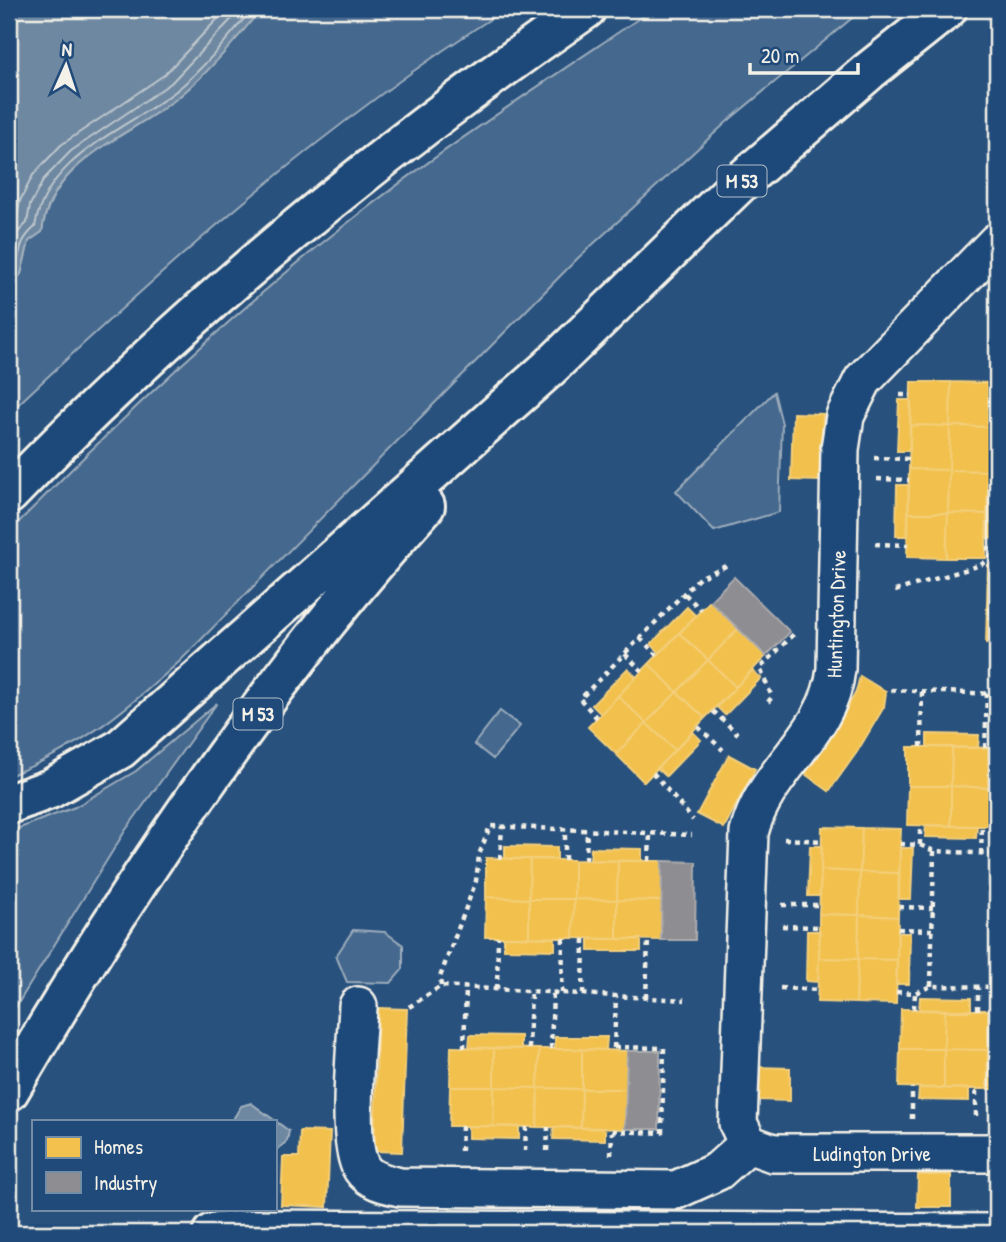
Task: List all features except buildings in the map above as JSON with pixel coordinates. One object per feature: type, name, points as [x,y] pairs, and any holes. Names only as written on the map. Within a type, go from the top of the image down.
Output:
[{"type":"highway","points":[[9,494],[74,427],[190,318],[317,210],[419,129],[586,9]]},
{"type":"highway","name":"M 53","points":[[9,1091],[97,945],[248,726],[393,542],[549,368],[746,178],[869,71],[947,9]]},
{"type":"highway","points":[[9,804],[62,783],[120,750],[549,368]]},
{"type":"street","name":"Huntington Drive","points":[[748,1144],[738,1123],[749,833],[761,797],[807,739],[832,691],[836,669],[840,449],[845,416],[863,380],[997,242]]},
{"type":"street","points":[[358,1006],[354,1145],[362,1170],[378,1182],[400,1188],[676,1190],[718,1171],[748,1144]]},
{"type":"street","name":"Ludington Drive","points":[[748,1144],[774,1153],[997,1153]]},
{"type":"street","points":[[212,1233],[254,1229],[997,1233]]},
{"type":"path","points":[[990,397],[997,397]]},
{"type":"path","points":[[866,458],[909,459]]},
{"type":"path","points":[[988,462],[997,462]]},
{"type":"path","points":[[866,479],[909,480]]},
{"type":"path","points":[[988,482],[997,483]]},
{"type":"path","points":[[864,544],[908,545]]},
{"type":"path","points":[[986,548],[997,551]]},
{"type":"path","points":[[895,591],[981,565],[997,551]]},
{"type":"path","points":[[597,718],[580,699],[699,579],[728,565]]},
{"type":"path","points":[[684,593],[701,610]]},
{"type":"path","points":[[768,702],[772,697],[759,667],[795,633]]},
{"type":"path","points":[[640,638],[657,656]]},
{"type":"path","points":[[625,654],[642,671]]},
{"type":"path","points":[[891,690],[997,694]]},
{"type":"path","points":[[921,747],[922,691]]},
{"type":"path","points":[[985,748],[988,693]]},
{"type":"path","points":[[713,711],[738,733]]},
{"type":"path","points":[[698,727],[723,750]]},
{"type":"path","points":[[653,773],[693,820]]},
{"type":"path","points":[[920,825],[920,845]]},
{"type":"path","points":[[441,986],[440,977],[476,881],[479,855],[490,826],[692,835]]},
{"type":"path","points":[[500,859],[502,826]]},
{"type":"path","points":[[981,854],[982,826]]},
{"type":"path","points":[[565,829],[565,860]]},
{"type":"path","points":[[586,860],[587,830]]},
{"type":"path","points":[[649,861],[650,834]]},
{"type":"path","points":[[783,839],[822,841]]},
{"type":"path","points":[[901,844],[920,845],[934,851],[997,854]]},
{"type":"path","points":[[930,986],[934,851]]},
{"type":"path","points":[[780,905],[820,905]]},
{"type":"path","points":[[898,907],[933,908]]},
{"type":"path","points":[[780,926],[819,927]]},
{"type":"path","points":[[898,929],[932,930]]},
{"type":"path","points":[[497,989],[498,937]]},
{"type":"path","points":[[562,993],[563,938]]},
{"type":"path","points":[[583,995],[584,938]]},
{"type":"path","points":[[646,998],[648,939]]},
{"type":"path","points":[[409,1007],[441,986],[685,1000]]},
{"type":"path","points":[[896,992],[915,992],[930,986],[997,987]]},
{"type":"path","points":[[978,987],[978,1010]]},
{"type":"path","points":[[464,1048],[466,988]]},
{"type":"path","points":[[778,988],[818,990]]},
{"type":"path","points":[[529,1048],[531,991]]},
{"type":"path","points":[[551,1049],[553,992]]},
{"type":"path","points":[[914,1009],[915,992]]},
{"type":"path","points":[[611,1157],[612,1130],[662,1133],[664,1048],[614,1048],[616,996]]},
{"type":"path","points":[[911,1131],[912,1088]]},
{"type":"path","points":[[975,1121],[976,1089]]},
{"type":"shaded area","points":[[261,9],[506,9],[374,100],[248,199],[127,304],[9,413],[9,287],[21,274],[29,241],[42,232],[49,207],[60,185],[96,152],[181,95],[223,54]]},
{"type":"shaded area","points":[[653,9],[863,9],[729,120],[578,258],[159,680],[120,713],[80,741],[9,776],[9,532],[170,375],[297,263],[417,170]]},
{"type":"shaded area","points":[[774,392],[782,424],[779,512],[714,531],[676,491]]},
{"type":"shaded area","points":[[217,703],[125,831],[9,1018],[9,832],[75,807],[136,771]]},
{"type":"shaded area","points":[[500,711],[520,726],[493,759],[474,744]]},
{"type":"shaded area","points":[[353,930],[385,932],[403,945],[403,969],[391,983],[347,982],[336,956]]},
{"type":"water","points":[[9,9],[261,9],[223,54],[181,95],[76,167],[60,185],[48,207],[42,232],[29,241],[21,274],[9,287]]},
{"type":"water","points":[[251,1103],[274,1120],[233,1120],[241,1106]]},
{"type":"water","points":[[276,1121],[289,1131],[287,1141],[276,1151]]}]
